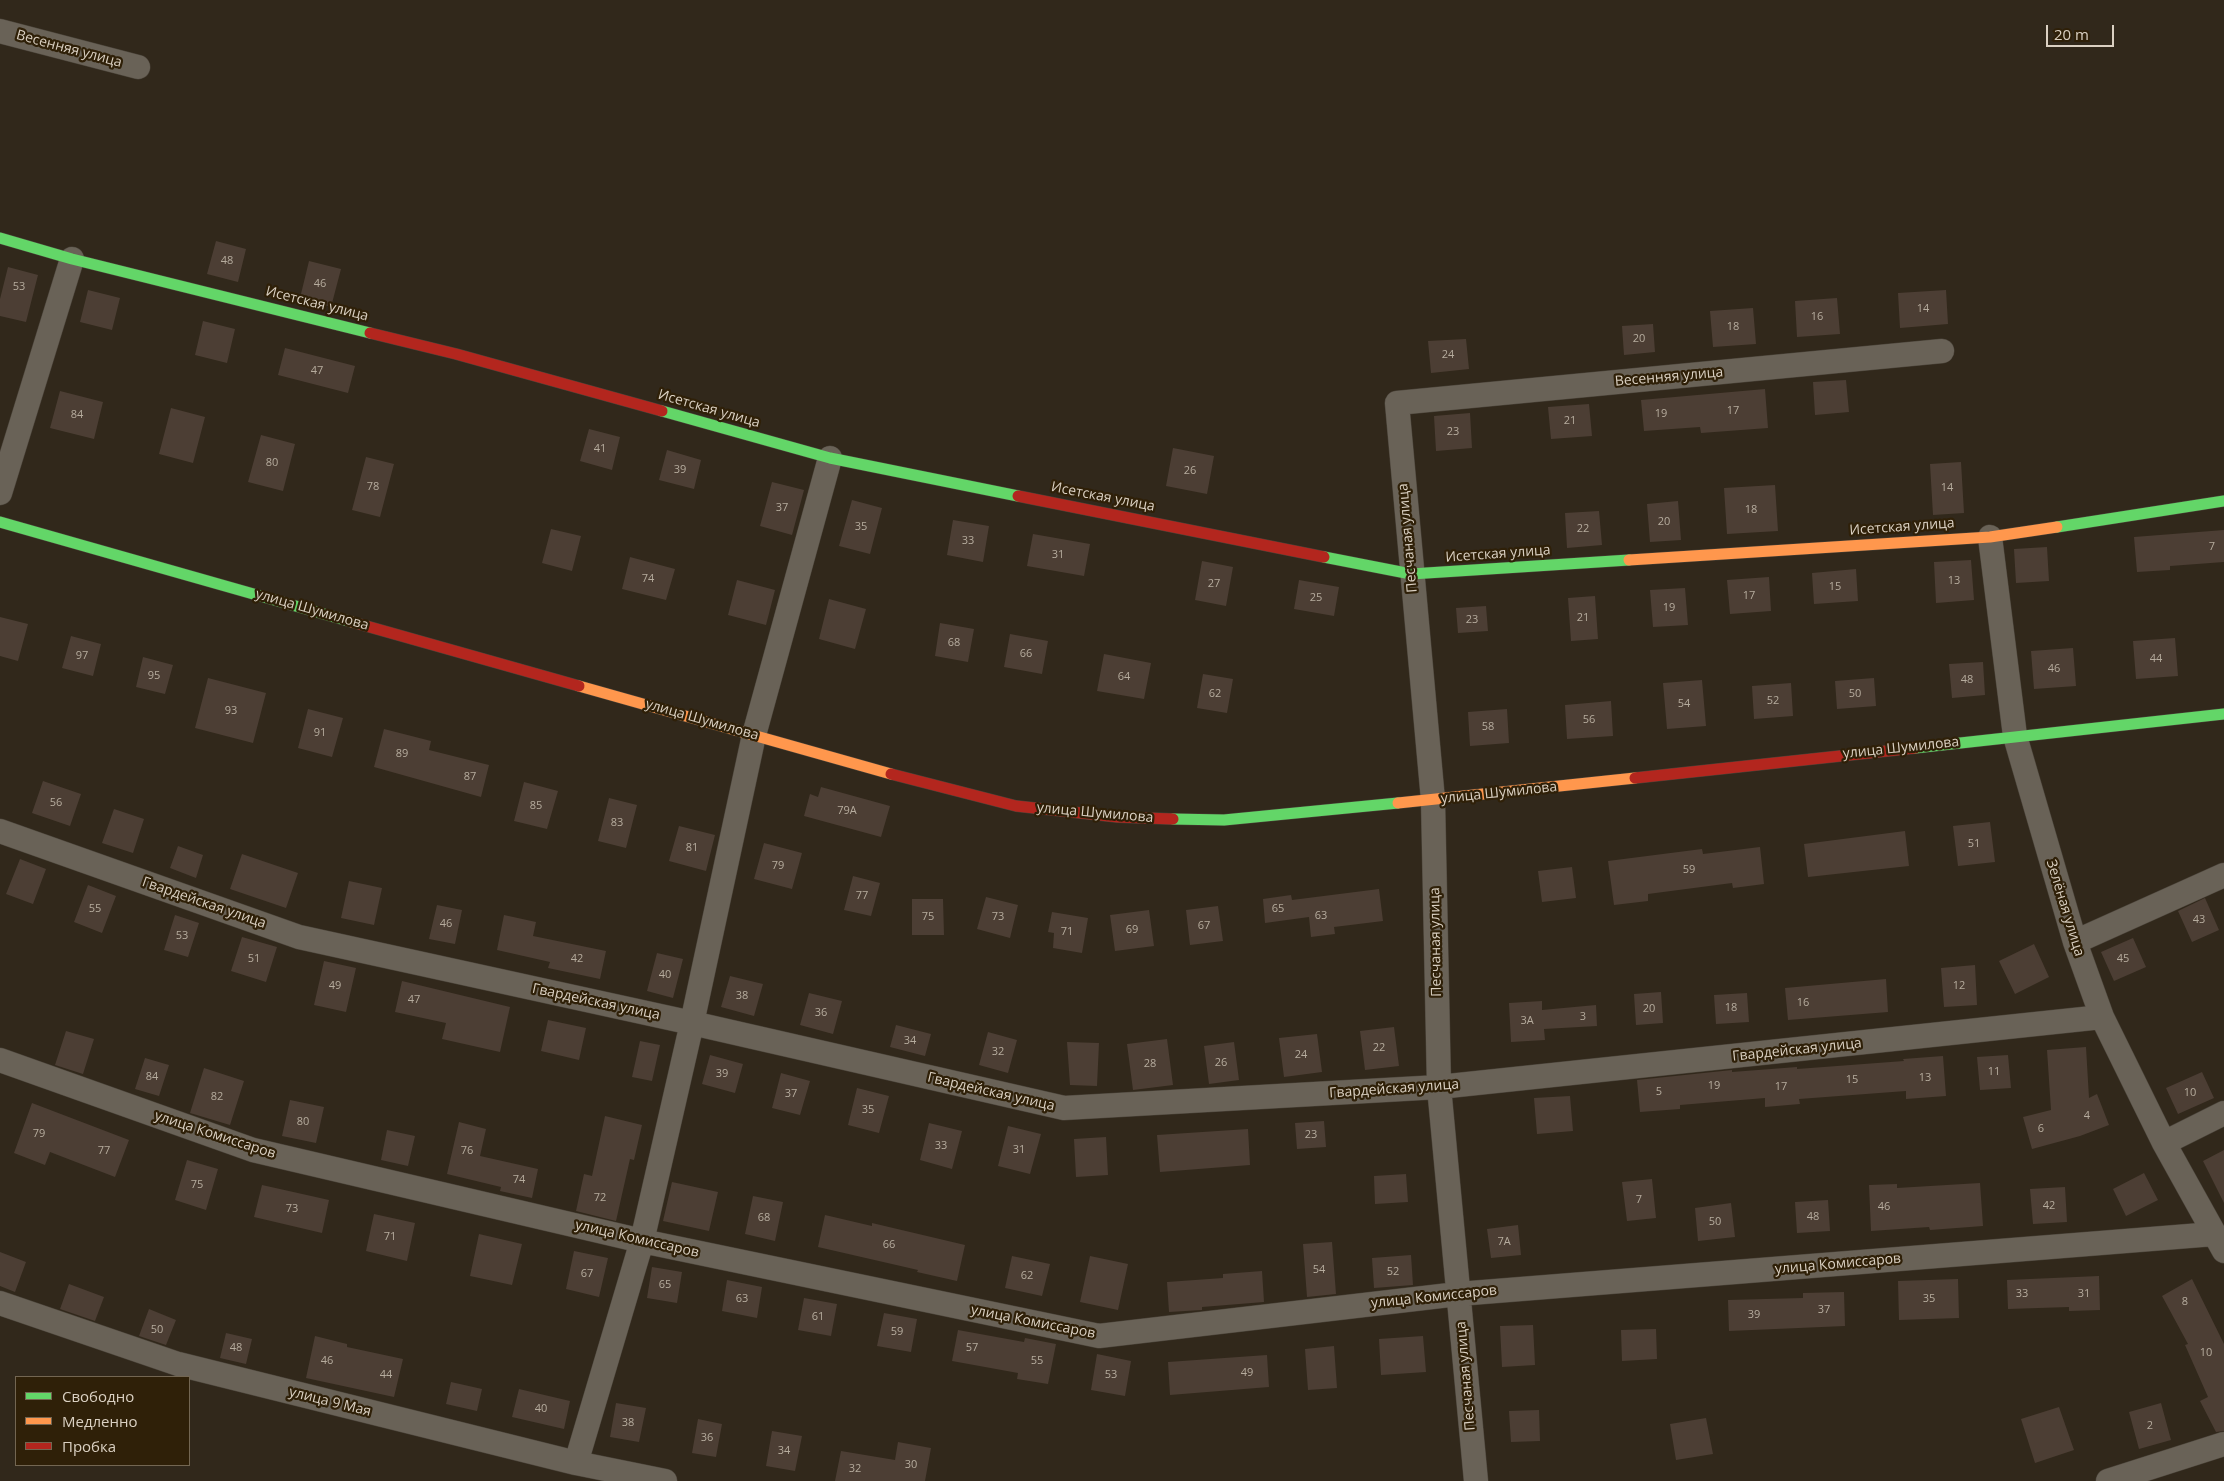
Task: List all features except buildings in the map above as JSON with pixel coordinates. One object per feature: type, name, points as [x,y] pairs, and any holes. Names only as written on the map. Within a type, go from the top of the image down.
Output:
[{"type":"street","name":"Весенняя улица","points":[[0,31],[138,67]]},
{"type":"street","name":"Исетская улица","points":[[0,238],[72,259],[456,354],[830,458],[1411,574],[1990,537],[2224,501]]},
{"type":"street","points":[[0,493],[72,259]]},
{"type":"street","name":"Весенняя улица","points":[[1397,403],[1942,351]]},
{"type":"street","name":"Песчаная улица","points":[[1397,403],[1411,574],[1433,800],[1439,1087],[1476,1481]]},
{"type":"street","points":[[576,1464],[642,1241],[692,1023],[754,735],[830,458]]},
{"type":"street","name":"улица Шумилова","points":[[0,522],[754,735],[1016,806],[1118,817],[1224,820],[1433,800],[2224,714]]},
{"type":"street","name":"Зелёная улица","points":[[1990,537],[2015,736],[2075,942],[2102,1018],[2164,1143],[2219,1243]]},
{"type":"street","name":"Гвардейская улица","points":[[0,831],[299,937],[692,1023],[1064,1108],[1439,1087],[2102,1018]]},
{"type":"street","points":[[2075,942],[2224,875]]},
{"type":"street","name":"улица Комиссаров","points":[[0,1060],[253,1150],[642,1241],[1099,1336],[1458,1294],[2219,1243]]},
{"type":"street","points":[[2164,1143],[2224,1113]]},
{"type":"street","name":"улица 9 Мая","points":[[0,1303],[178,1364],[576,1464],[665,1481]]},
{"type":"street","points":[[2108,1481],[2224,1444]]},
{"type":"traffic: fast","points":[[0,238],[72,259],[370,333]]},
{"type":"traffic: fast","points":[[662,411],[830,458],[1018,496]]},
{"type":"traffic: fast","points":[[2057,527],[2224,501]]},
{"type":"traffic: fast","points":[[0,522],[352,622]]},
{"type":"traffic: fast","points":[[1324,557],[1411,574],[1629,560]]},
{"type":"traffic: fast","points":[[1915,748],[2224,714]]},
{"type":"traffic: fast","points":[[1173,819],[1224,820],[1398,803]]},
{"type":"traffic: slow","points":[[1629,560],[1990,537],[2057,527]]},
{"type":"traffic: slow","points":[[579,686],[891,774]]},
{"type":"traffic: slow","points":[[1398,803],[1635,778]]},
{"type":"traffic: jam","points":[[370,333],[456,354],[662,411]]},
{"type":"traffic: jam","points":[[1018,496],[1324,557]]},
{"type":"traffic: jam","points":[[352,622],[579,686]]},
{"type":"traffic: jam","points":[[1635,778],[1915,748]]},
{"type":"traffic: jam","points":[[891,774],[1016,806],[1118,817],[1173,819]]}]
